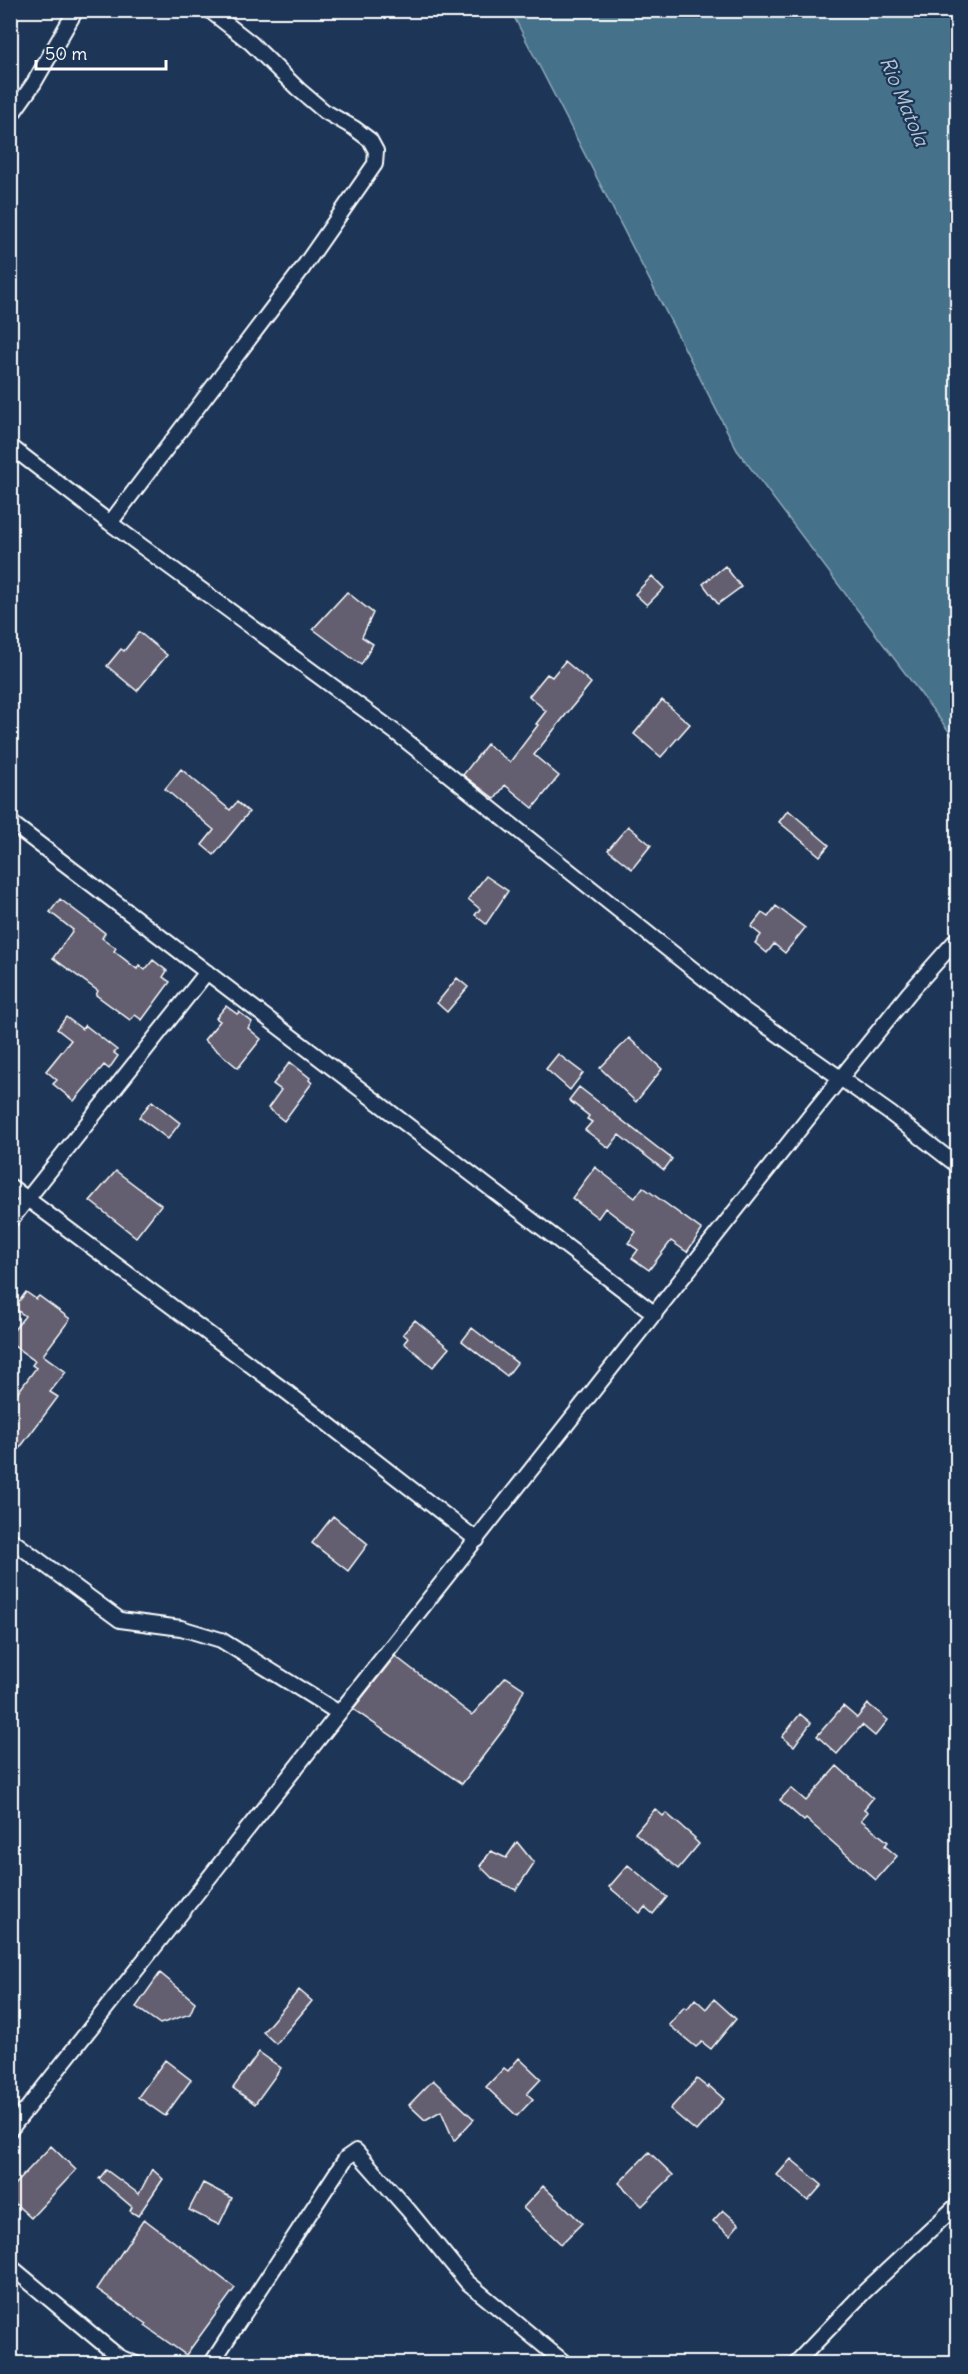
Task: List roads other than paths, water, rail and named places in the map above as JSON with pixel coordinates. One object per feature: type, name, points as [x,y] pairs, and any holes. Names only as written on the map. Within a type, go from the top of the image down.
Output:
[{"type":"street","points":[[10,117],[34,83],[76,10]]},
{"type":"street","points":[[110,523],[302,270],[375,164],[376,151],[370,140],[324,111],[251,43],[209,10]]},
{"type":"street","points":[[10,446],[110,523],[395,732],[744,1010],[841,1078],[957,1166]]},
{"type":"street","points":[[10,822],[655,1314]]},
{"type":"street","points":[[10,2130],[841,1078],[909,993],[957,938]]},
{"type":"street","points":[[10,1221],[207,972]]},
{"type":"street","points":[[10,1186],[288,1393],[477,1540]]},
{"type":"street","points":[[10,1539],[120,1620],[181,1628],[221,1640],[339,1713]]},
{"type":"street","points":[[211,2364],[346,2158],[356,2151],[467,2282],[566,2364]]},
{"type":"street","points":[[795,2364],[864,2292],[957,2204]]},
{"type":"street","points":[[10,2266],[117,2360],[136,2364]]},
{"type":"water","name":"Rio Matola","points":[[511,11],[957,11],[957,742],[737,450]]}]
